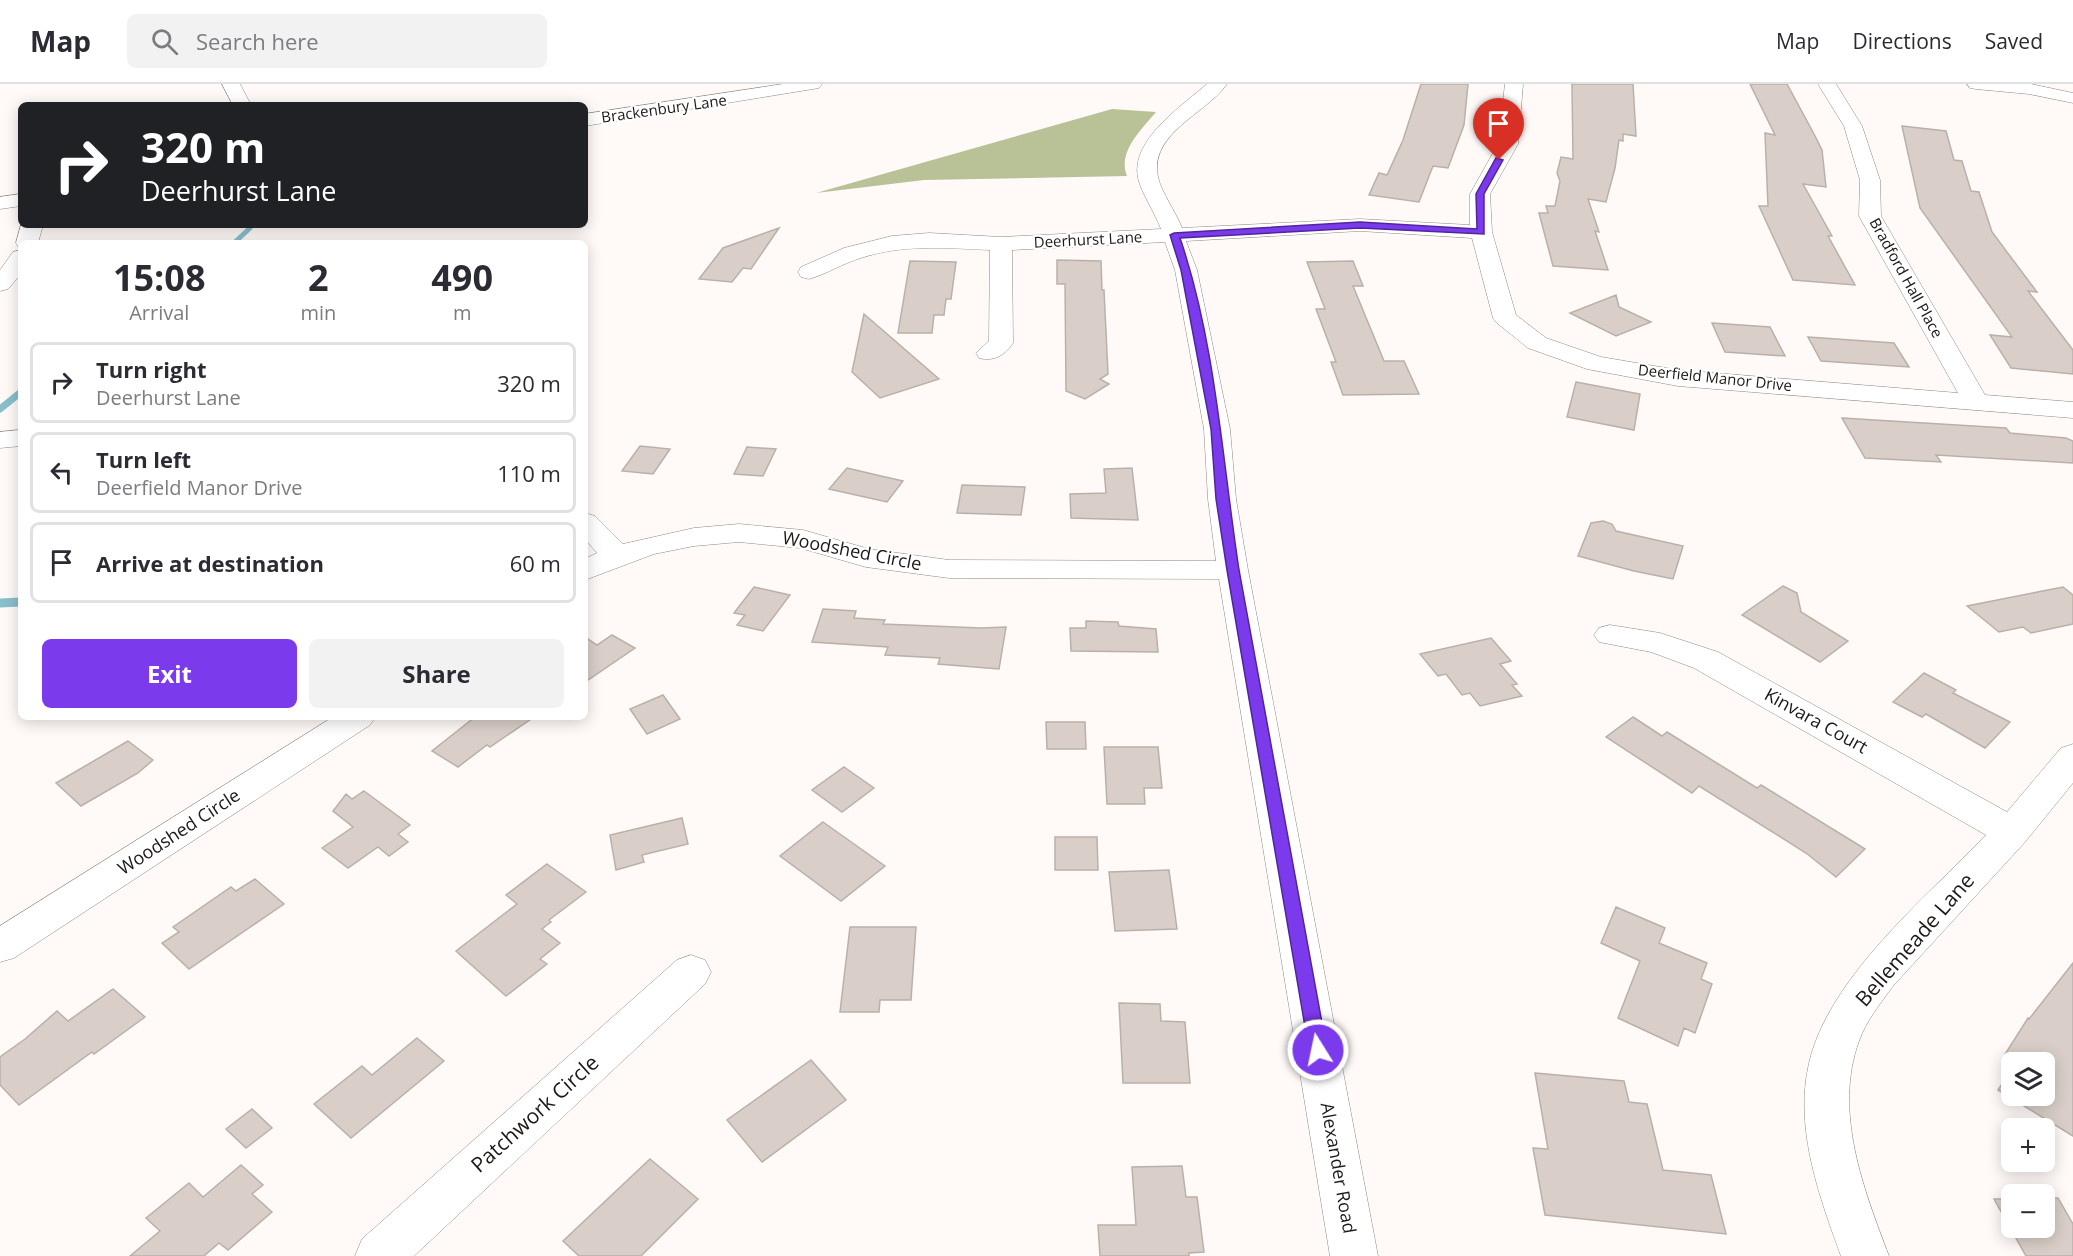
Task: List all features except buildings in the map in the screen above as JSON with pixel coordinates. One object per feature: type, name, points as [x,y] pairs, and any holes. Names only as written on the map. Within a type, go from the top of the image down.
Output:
[{"type":"street","points":[[231,84],[240,102]]},
{"type":"street","name":"Brackenbury Lane","points":[[588,120],[731,99],[813,84]]},
{"type":"street","name":"Alexander Road","points":[[1218,84],[1173,123],[1148,155],[1148,179],[1174,235],[1186,270],[1216,429],[1222,499],[1233,570],[1354,1256]]},
{"type":"street","name":"Deerfield Manor Drive","points":[[1514,84],[1508,144],[1480,194],[1481,232],[1505,318],[1537,343],[1596,364],[1678,378],[1976,400],[2073,410]]},
{"type":"street","name":"Bradford Hall Place","points":[[1827,84],[1853,126],[1870,180],[1870,216],[1976,400]]},
{"type":"street","points":[[1976,84],[2029,89],[2073,98]]},
{"type":"street","points":[[0,203],[18,200]]},
{"type":"street","name":"Deerhurst Lane","points":[[809,272],[852,253],[892,243],[929,240],[1001,244],[1360,225],[1481,232]]},
{"type":"street","points":[[988,353],[1001,343],[1001,244]]},
{"type":"street","points":[[0,284],[18,261]]},
{"type":"street","points":[[0,440],[18,438]]},
{"type":"street","points":[[588,525],[617,556]]},
{"type":"street","name":"Woodshed Circle","points":[[588,570],[617,556],[647,546],[694,537],[739,533],[803,539],[866,558],[949,569],[1233,570]]},
{"type":"street","name":"Kinvara Court","points":[[1610,635],[1653,641],[1706,660],[2012,832]]},
{"type":"street","name":"Woodshed Circle","points":[[0,946],[352,720]]},
{"type":"street","name":"Bellemeade Lane","points":[[1864,1256],[1838,1182],[1827,1121],[1829,1067],[1845,1021],[1872,981],[2012,832],[2046,794],[2073,757]]},
{"type":"street","name":"Patchwork Circle","points":[[379,1256],[691,972]]},
{"type":"green space","points":[[1112,109],[1156,112],[1132,141],[1125,158],[1127,176],[924,180],[816,193]]},
{"type":"waterway","points":[[237,240],[250,228]]},
{"type":"waterway","points":[[0,409],[18,394]]},
{"type":"waterway","points":[[0,603],[18,602]]},
{"type":"route","points":[[1318,1050],[1233,570],[1222,499],[1216,429],[1186,270],[1174,235],[1360,225],[1481,232],[1480,194],[1499,160]]}]
